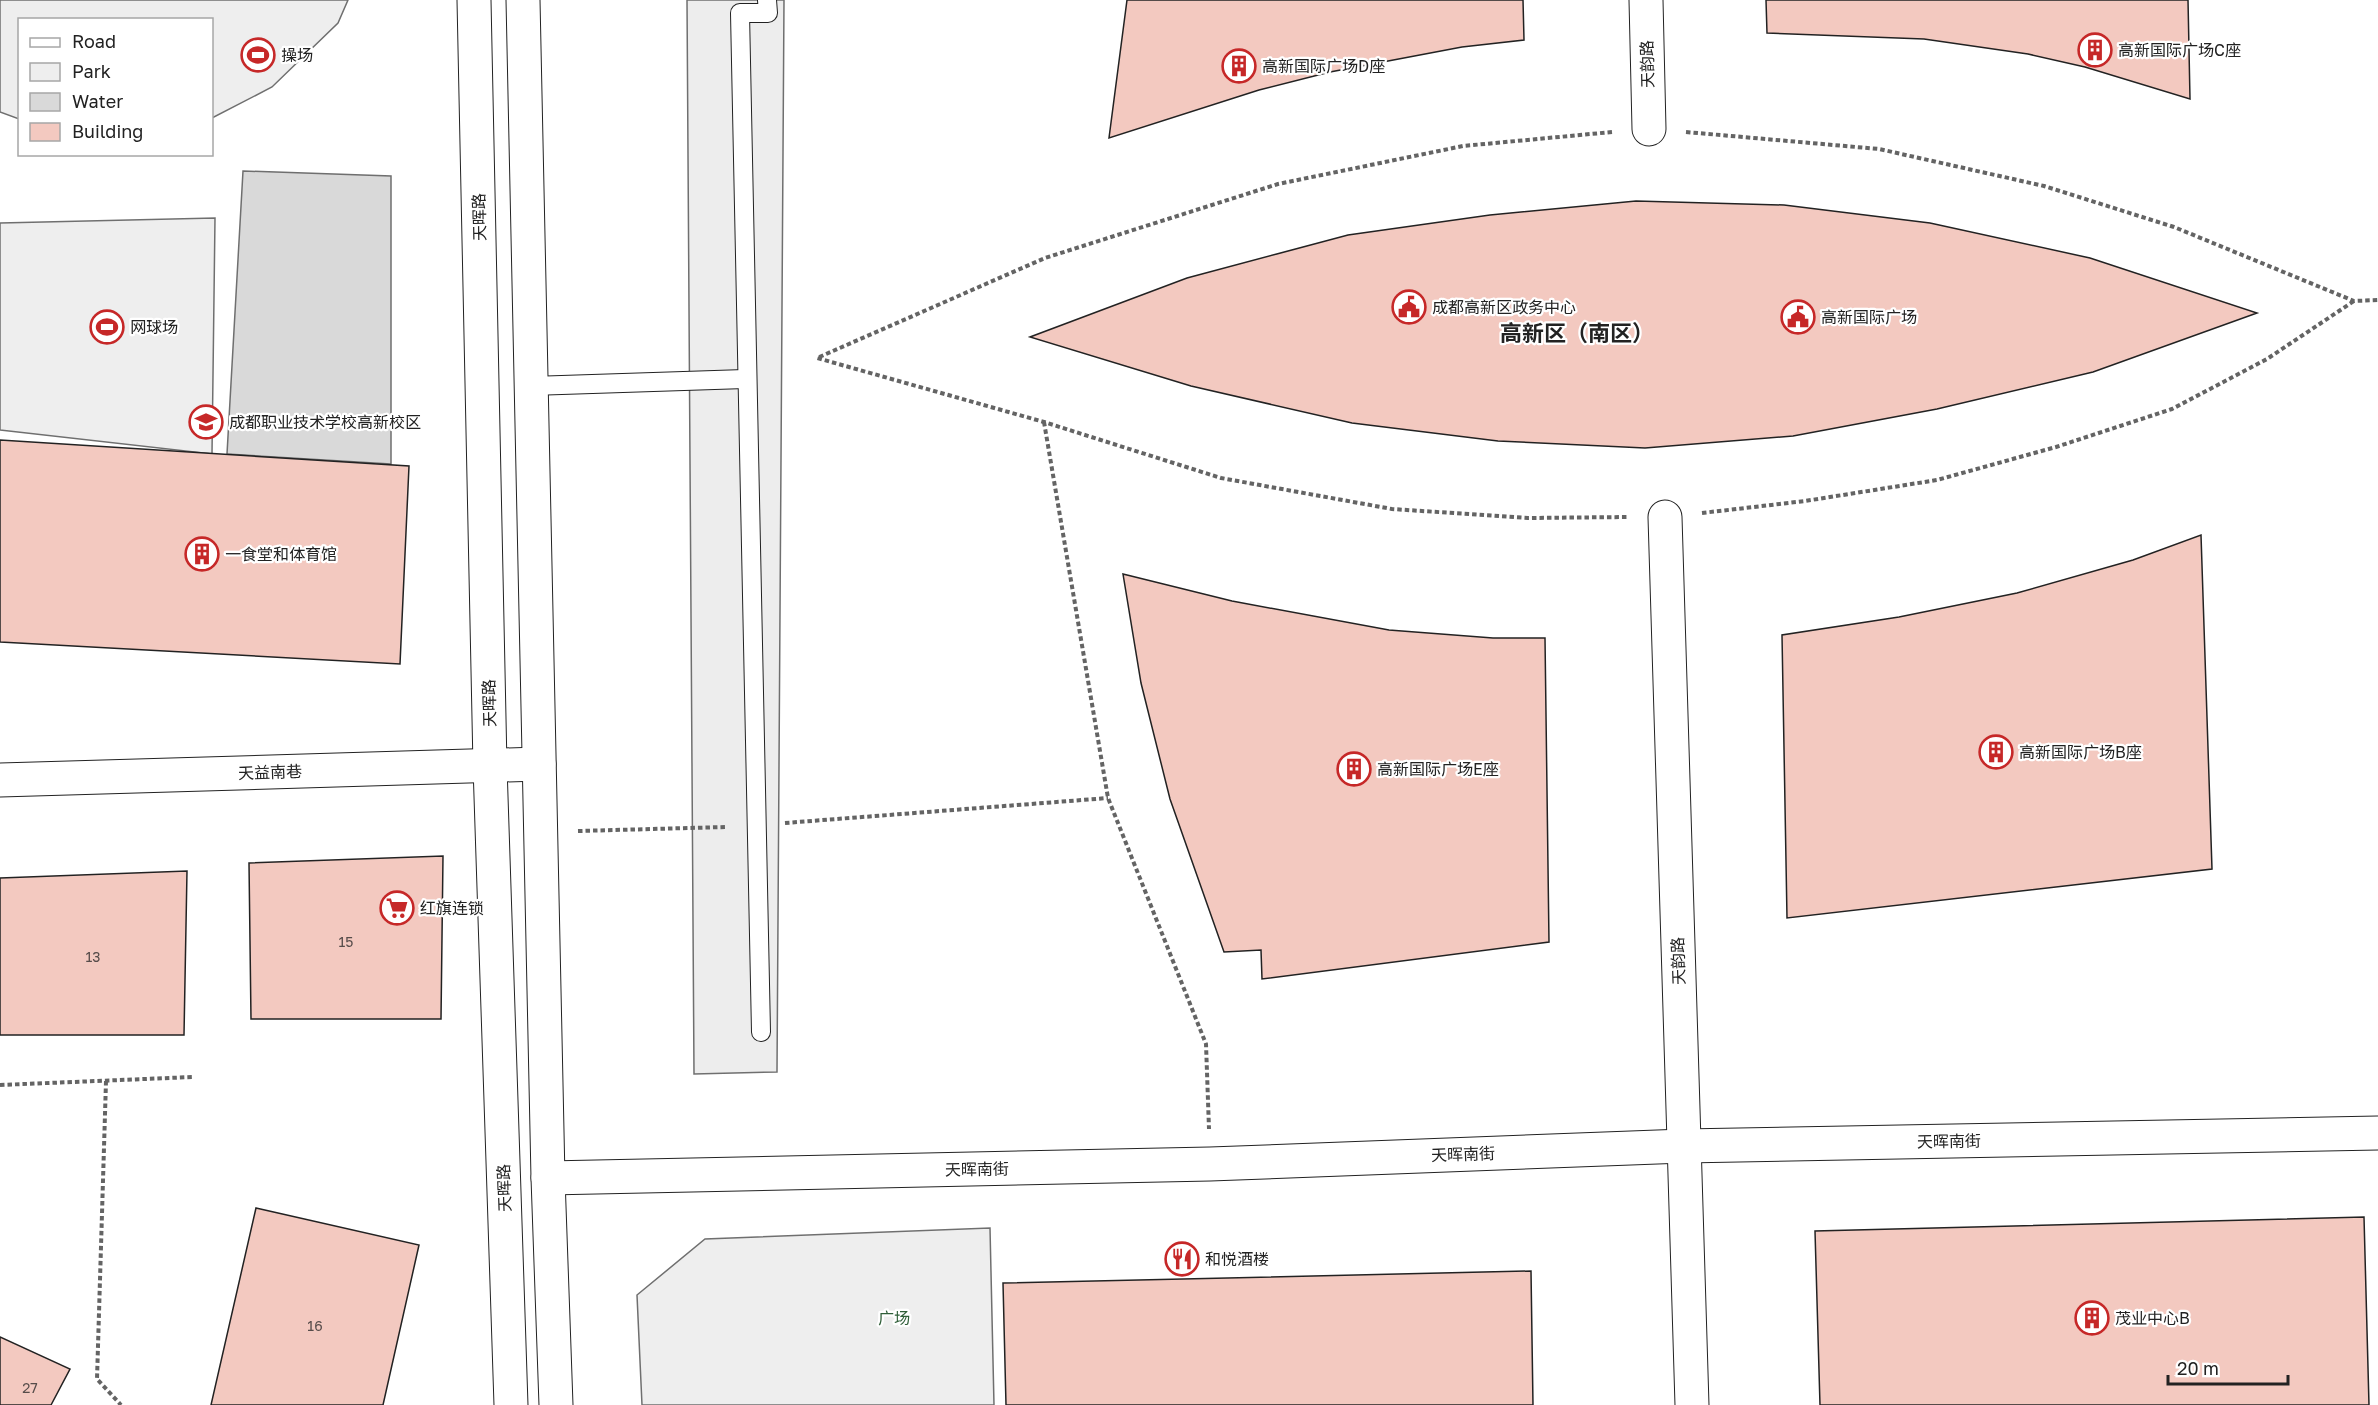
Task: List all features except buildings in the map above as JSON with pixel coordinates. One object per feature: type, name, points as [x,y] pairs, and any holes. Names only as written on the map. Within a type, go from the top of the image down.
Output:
[{"type":"street","name":"天晖路","points":[[474,0],[490,766],[511,1405]]},
{"type":"street","points":[[524,0],[548,1178],[556,1405]]},
{"type":"street","name":"天韵路","points":[[1646,0],[1649,129]]},
{"type":"street","name":"天韵路","points":[[1665,517],[1692,1405]]},
{"type":"street","name":"天益南巷","points":[[0,780],[539,764]]},
{"type":"street","name":"天晖南街","points":[[548,1178],[1210,1164],[1684,1146],[2378,1133]]},
{"type":"lane","points":[[761,1032],[745,379],[740,13],[768,13],[767,0]]},
{"type":"lane","points":[[531,386],[745,379]]},
{"type":"path","points":[[2354,301],[2266,359],[2172,409],[2056,447],[1937,480],[1805,501],[1665,517],[1528,518],[1392,509],[1221,478],[1044,422],[817,358],[1045,258],[1278,184],[1464,146],[1649,129],[1879,149],[2044,186],[2174,227],[2354,301],[2378,300]]},
{"type":"path","points":[[1044,422],[1108,798],[1206,1044],[1210,1164]]},
{"type":"path","points":[[541,832],[755,826],[1108,798]]},
{"type":"path","points":[[0,1085],[192,1077]]},
{"type":"path","points":[[106,1081],[97,1379],[121,1405]]},
{"type":"green space","name":"操场","points":[[0,0],[348,0],[338,23],[272,87],[213,117],[213,18],[18,18],[18,119],[0,112]]},
{"type":"green space","name":"网球场","points":[[215,218],[212,454],[0,430],[0,223]]},
{"type":"green space","name":"广场","points":[[990,1228],[994,1405],[642,1405],[637,1295],[705,1239]]},
{"type":"shaded area","points":[[687,0],[784,0],[777,1072],[694,1074]]},
{"type":"water","points":[[243,171],[391,176],[391,464],[227,454]]},
{"type":"place","name":"高新国际广场C座","points":[[2095,50]]},
{"type":"place","name":"操场","points":[[258,55]]},
{"type":"place","name":"高新国际广场D座","points":[[1239,66]]},
{"type":"place","name":"成都高新区政务中心","points":[[1409,307]]},
{"type":"place","name":"高新国际广场","points":[[1798,317]]},
{"type":"place","name":"网球场","points":[[107,327]]},
{"type":"place","name":"成都职业技术学校高新校区","points":[[206,422]]},
{"type":"place","name":"一食堂和体育馆","points":[[202,554]]},
{"type":"place","name":"高新国际广场B座","points":[[1996,752]]},
{"type":"place","name":"高新国际广场E座","points":[[1354,769]]},
{"type":"place","name":"红旗连锁","points":[[397,908]]},
{"type":"place","name":"和悦酒楼","points":[[1182,1259]]},
{"type":"place","name":"茂业中心B","points":[[2092,1318]]},
{"type":"district","name":"高新区（南区）","points":[[1577,332]]}]
